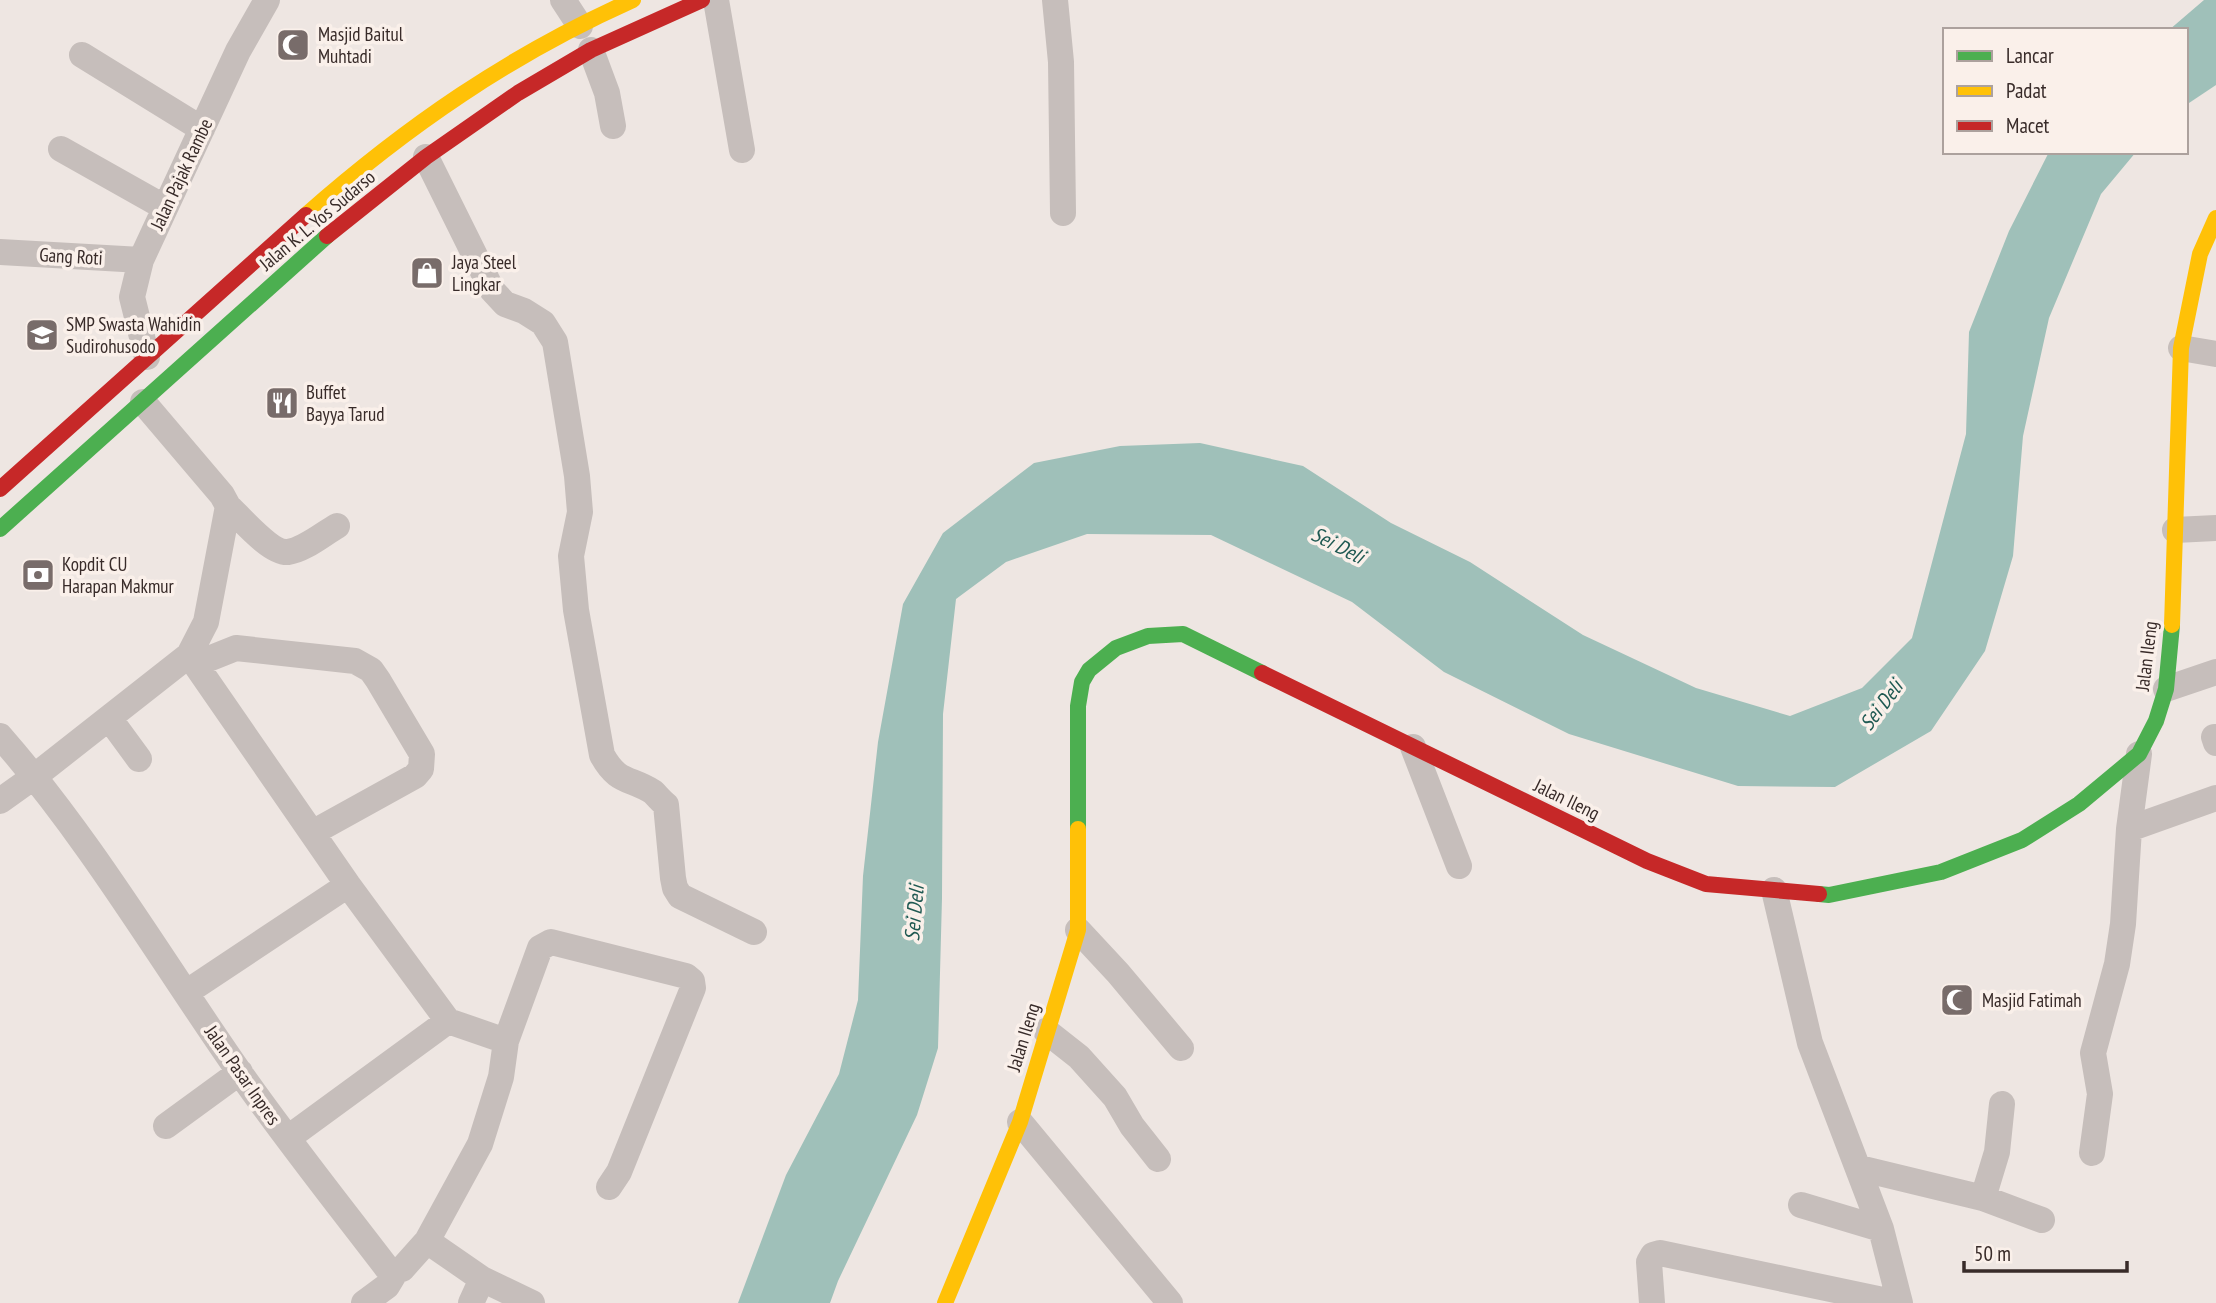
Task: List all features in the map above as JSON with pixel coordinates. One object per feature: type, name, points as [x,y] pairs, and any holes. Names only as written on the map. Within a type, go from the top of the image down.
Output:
[{"type":"main road","name":"Jalan K. L. Yos Sudarso","points":[[0,489],[340,185],[406,133],[451,99],[514,60],[633,0]]},
{"type":"main road","name":"Jalan K. L. Yos Sudarso","points":[[0,529],[341,223],[426,157],[518,93],[591,50],[702,0]]},
{"type":"main road","points":[[406,133],[426,157]]},
{"type":"main road","name":"Jalan Ileng","points":[[945,1303],[956,1283],[1020,1122],[1078,930],[1078,706],[1083,677],[1108,651],[1124,642],[1165,633],[1183,634],[1647,862],[1706,884],[1829,895],[1941,872],[2022,841],[2079,804],[2139,754],[2156,721],[2166,689],[2172,628],[2180,348],[2200,254],[2216,218]]},
{"type":"main road","points":[[147,357],[167,380]]},
{"type":"main road","points":[[122,379],[143,402]]},
{"type":"street","name":"Jalan Pajak Rambe","points":[[147,357],[132,297],[141,260],[238,51],[267,0]]},
{"type":"street","points":[[563,0],[580,26]]},
{"type":"street","points":[[716,0],[742,150]]},
{"type":"street","points":[[1055,0],[1061,62],[1063,213]]},
{"type":"street","points":[[591,50],[607,93],[613,126]]},
{"type":"street","points":[[82,55],[201,128]]},
{"type":"street","points":[[61,149],[164,207]]},
{"type":"street","points":[[426,157],[492,290],[505,303],[543,323],[555,342],[580,512],[571,556],[576,610],[602,755],[610,769],[619,777],[652,792],[666,805],[673,878],[680,897],[754,932]]},
{"type":"street","name":"Gang Roti","points":[[0,252],[141,260]]},
{"type":"street","points":[[2180,348],[2216,354]]},
{"type":"street","points":[[143,402],[222,495],[228,506],[269,544],[282,551],[296,549],[337,526]]},
{"type":"street","points":[[193,659],[206,622],[228,506]]},
{"type":"street","points":[[2175,530],[2216,528]]},
{"type":"street","points":[[0,801],[109,718],[193,659],[236,649],[355,661],[371,670],[378,680],[422,754],[421,769],[415,776],[312,833]]},
{"type":"street","points":[[193,659],[348,885],[448,1021],[506,1041]]},
{"type":"street","points":[[2166,689],[2216,672]]},
{"type":"street","points":[[109,718],[139,758]]},
{"type":"street","name":"Jalan Pasar Inpres","points":[[0,736],[35,776],[288,1138],[387,1268],[396,1271]]},
{"type":"street","points":[[1413,747],[1459,866]]},
{"type":"street","points":[[2092,1153],[2100,1094],[2093,1053],[2117,964],[2123,924],[2129,829],[2139,754]]},
{"type":"street","points":[[2129,829],[2216,798]]},
{"type":"street","points":[[187,992],[348,885]]},
{"type":"street","points":[[1652,1303],[1649,1262],[1653,1255],[1660,1253],[1899,1303],[1881,1229],[1810,1043],[1774,890]]},
{"type":"street","points":[[1078,930],[1181,1048]]},
{"type":"street","points":[[364,1303],[387,1286],[396,1271],[408,1264],[427,1241],[480,1144],[501,1077],[506,1041],[540,948],[551,942],[686,976],[692,981],[693,988],[619,1172],[609,1187]]},
{"type":"street","points":[[288,1138],[448,1021]]},
{"type":"street","points":[[1046,1031],[1079,1057],[1115,1097],[1132,1126],[1157,1159]]},
{"type":"street","points":[[166,1126],[240,1072]]},
{"type":"street","points":[[1983,1198],[1997,1152],[2002,1104]]},
{"type":"street","points":[[1020,1122],[1170,1303]]},
{"type":"street","points":[[1859,1168],[1983,1198],[2042,1220]]},
{"type":"street","points":[[1801,1205],[1881,1229]]},
{"type":"street","points":[[427,1241],[482,1279],[532,1303]]},
{"type":"street","points":[[471,1303],[482,1279]]},
{"type":"water","points":[[2204,0],[2216,0],[2216,85],[2188,104],[2188,28],[2171,28]]},
{"type":"water","name":"Sei Deli","points":[[2048,154],[2134,154],[2101,194],[2049,318],[2023,436],[2013,556],[1985,651],[1931,731],[1835,787],[1738,786],[1569,734],[1444,672],[1352,602],[1211,535],[1087,534],[1006,562],[956,599],[943,714],[938,1048],[917,1115],[830,1303],[738,1303],[786,1175],[839,1074],[858,1000],[863,876],[878,742],[903,604],[943,533],[1034,463],[1120,446],[1200,443],[1303,466],[1391,523],[1470,562],[1583,635],[1696,688],[1790,716],[1862,688],[1912,638],[1966,434],[1969,332],[2009,231]]},
{"type":"traffic: fast","points":[[0,529],[327,236]]},
{"type":"traffic: fast","points":[[1819,894],[1829,895],[1941,872],[2022,840],[2079,804],[2139,754],[2156,721],[2166,689],[2172,625]]},
{"type":"traffic: fast","points":[[1078,829],[1078,706],[1082,682],[1089,670],[1116,648],[1148,636],[1183,634],[1262,673]]},
{"type":"traffic: slow","points":[[306,215],[382,152],[461,95],[544,44],[633,0]]},
{"type":"traffic: slow","points":[[2172,625],[2181,348],[2200,254],[2216,218]]},
{"type":"traffic: slow","points":[[945,1303],[1020,1122],[1078,930],[1078,829]]},
{"type":"traffic: jam","points":[[327,236],[426,157],[518,93],[591,50],[702,0]]},
{"type":"traffic: jam","points":[[0,489],[306,215]]},
{"type":"traffic: jam","points":[[1262,673],[1647,861],[1706,884],[1819,894]]},
{"type":"place","name":"Masjid Baitul Muhtadi","points":[[293,45]]},
{"type":"place","name":"Jaya Steel Lingkar","points":[[427,273]]},
{"type":"place","name":"SMP Swasta Wahidin Sudirohusodo","points":[[42,335]]},
{"type":"place","name":"Buffet Bayya Tarud","points":[[282,403]]},
{"type":"place","name":"Kopdit CU Harapan Makmur","points":[[38,575]]},
{"type":"place","name":"Masjid Fatimah","points":[[1957,1000]]}]
